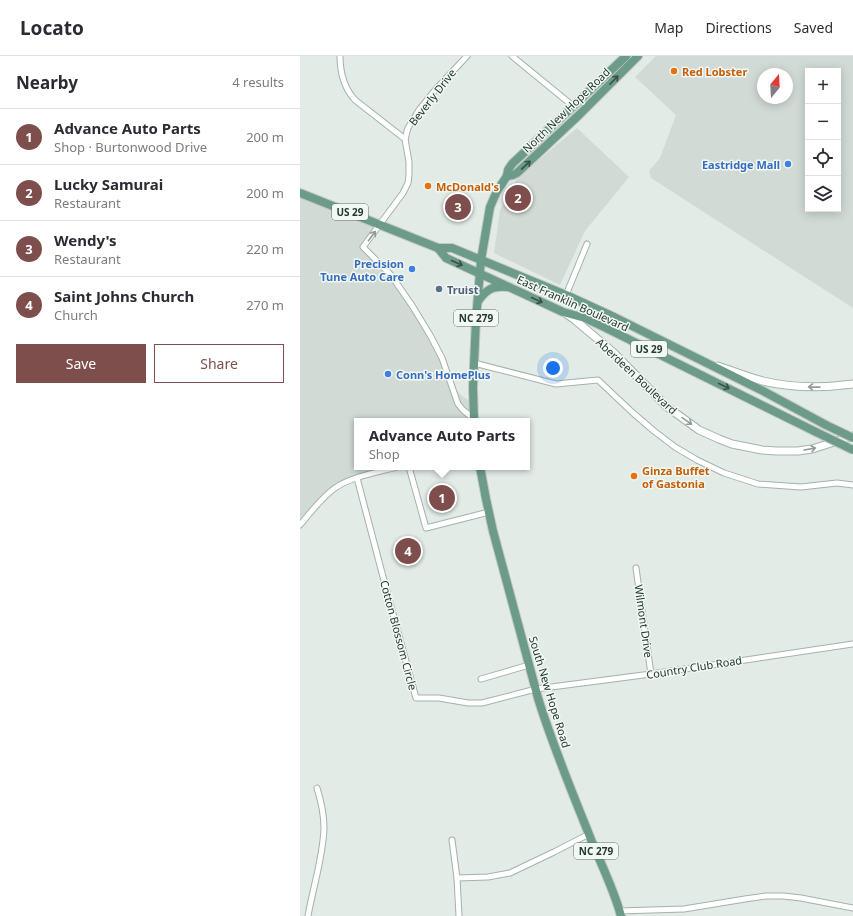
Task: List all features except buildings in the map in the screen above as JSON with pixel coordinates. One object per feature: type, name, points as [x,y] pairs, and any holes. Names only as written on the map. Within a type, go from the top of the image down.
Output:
[{"type":"main road","name":"North New Hope Road","points":[[481,260],[490,207],[497,191],[507,176],[509,168],[626,56]]},
{"type":"main road","name":"North New Hope Road","points":[[507,176],[515,174],[580,114],[638,56]]},
{"type":"main road","points":[[580,114],[586,93]]},
{"type":"main road","name":"East Franklin Boulevard","points":[[300,192],[438,248],[452,248],[566,295],[614,317],[763,391],[826,425],[853,437]]},
{"type":"main road","name":"East Franklin Boulevard","points":[[438,248],[446,258],[563,312],[584,318],[608,328],[853,450]]},
{"type":"main road","name":"NC 279","points":[[474,418],[474,362],[481,260]]},
{"type":"main road","points":[[477,301],[484,293],[494,287],[510,287]]},
{"type":"main road","name":"Aberdeen Boulevard","points":[[563,312],[575,320],[614,353],[666,406],[699,430],[719,439],[732,444],[762,450],[798,451],[818,448],[853,437]]},
{"type":"main road","points":[[695,358],[761,380],[780,384],[819,387],[853,384]]},
{"type":"main road","name":"South New Hope Road","points":[[481,470],[489,512],[546,725],[556,753],[615,896],[620,913]]},
{"type":"street","points":[[340,56],[345,84],[355,100],[405,139]]},
{"type":"street","name":"Beverly Drive","points":[[467,56],[419,110],[408,128],[405,139],[409,162],[408,183],[403,193],[363,247],[391,275],[413,307],[442,358],[458,404],[472,418]]},
{"type":"street","points":[[512,56],[573,106]]},
{"type":"street","points":[[566,295],[587,244]]},
{"type":"street","points":[[474,362],[556,384],[598,380],[633,413],[675,447],[724,473],[758,484],[801,487],[836,483],[853,485]]},
{"type":"street","points":[[300,525],[336,487],[357,478],[386,470]]},
{"type":"street","points":[[409,470],[426,528],[489,512]]},
{"type":"street","name":"Cotton Blossom Circle","points":[[357,478],[416,698],[439,698],[475,703],[492,701],[536,689]]},
{"type":"street","name":"Wilmont Drive","points":[[636,568],[652,674]]},
{"type":"street","name":"Country Club Road","points":[[536,689],[652,674],[853,644]]},
{"type":"street","points":[[481,679],[529,666]]},
{"type":"street","points":[[308,916],[324,828],[322,806],[317,788]]},
{"type":"street","points":[[457,878],[488,877],[510,873],[589,834]]},
{"type":"street","points":[[452,840],[457,878],[459,916]]},
{"type":"street","points":[[620,913],[684,909],[766,896],[801,898],[853,908]]},
{"type":"shaded area","points":[[656,56],[853,56],[853,308],[651,178],[649,171],[660,158],[676,115],[635,77]]},
{"type":"shaded area","points":[[577,128],[629,177],[585,231],[560,285],[494,253],[500,210],[518,177]]},
{"type":"shaded area","points":[[300,193],[380,224],[363,247],[391,275],[430,335],[452,386],[462,396],[474,404],[474,418],[354,418],[354,470],[386,470],[357,478],[323,499],[300,525]]},
{"type":"place","name":"Red Lobster","points":[[674,71]]},
{"type":"place","name":"Eastridge Mall","points":[[788,164]]},
{"type":"place","name":"McDonald's","points":[[428,186]]},
{"type":"place","name":"Lucky Samurai","points":[[518,198]]},
{"type":"place","name":"Wendy's","points":[[458,207]]},
{"type":"place","name":"Precision Tune Auto Care","points":[[412,269]]},
{"type":"place","name":"Truist","points":[[439,289]]},
{"type":"place","name":"Conn's HomePlus","points":[[388,374]]},
{"type":"place","name":"Ginza Buffet of Gastonia","points":[[634,476]]},
{"type":"place","name":"Advance Auto Parts","points":[[442,498]]},
{"type":"place","name":"Saint Johns Church","points":[[408,551]]}]
